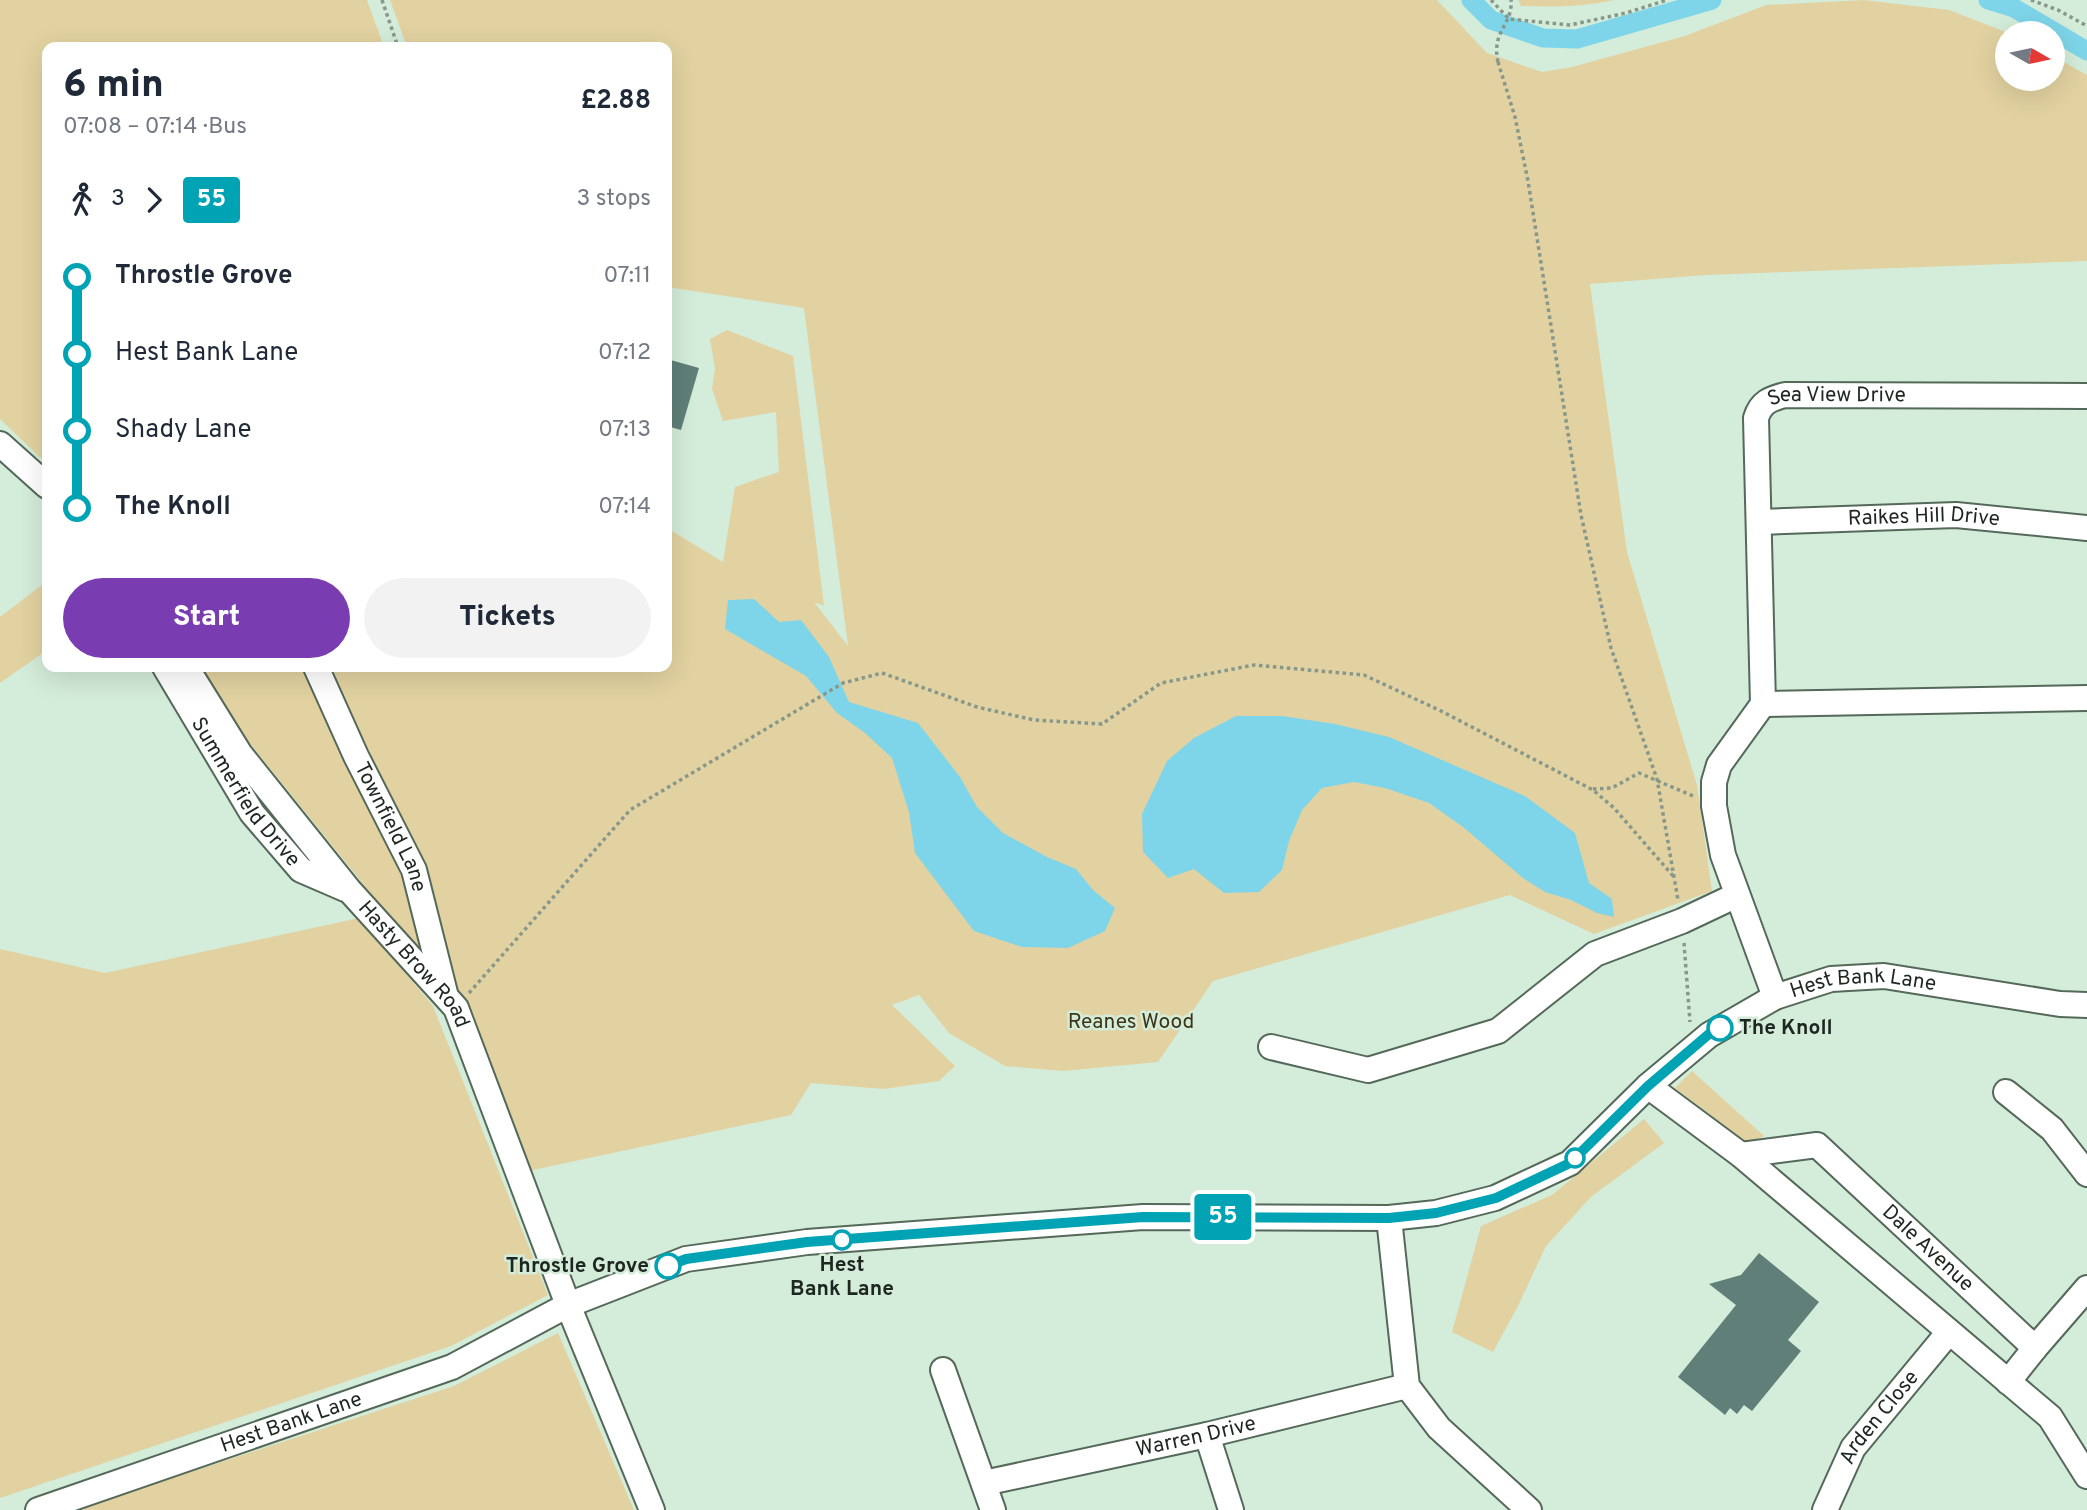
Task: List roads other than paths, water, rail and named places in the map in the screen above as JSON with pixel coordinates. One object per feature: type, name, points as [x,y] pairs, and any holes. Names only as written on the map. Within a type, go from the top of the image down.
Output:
[{"type":"street","name":"Sea View Drive","points":[[1763,704],[1756,418],[1760,407],[1770,399],[1785,396],[2087,396]]},
{"type":"street","points":[[0,444],[42,482]]},
{"type":"street","name":"Raikes Hill Drive","points":[[1760,522],[1956,515],[2087,528]]},
{"type":"street","name":"Summerfield Drive","points":[[168,672],[252,813],[301,870],[349,890]]},
{"type":"street","name":"Hasty Brow Road","points":[[189,672],[240,754],[349,890],[451,1001],[568,1306]]},
{"type":"street","name":"Townfield Lane","points":[[318,672],[356,756],[414,870],[451,1001]]},
{"type":"street","points":[[1775,997],[1723,855],[1714,806],[1714,782],[1719,765],[1763,704],[2087,698]]},
{"type":"street","points":[[1271,1047],[1368,1070],[1498,1031],[1595,954],[1682,921],[1737,895]]},
{"type":"street","name":"Hest Bank Lane","points":[[38,1510],[452,1367],[568,1306],[686,1259],[807,1242],[1143,1217],[1389,1218],[1436,1213],[1496,1198],[1570,1163],[1648,1086],[1709,1034],[1775,997],[1831,979],[1884,976],[2060,1004],[2087,1005]]},
{"type":"street","points":[[1648,1086],[1741,1155],[2050,1417],[2087,1476]]},
{"type":"street","points":[[2006,1092],[2052,1129],[2087,1174]]},
{"type":"street","name":"Dale Avenue","points":[[1741,1155],[1817,1145],[2035,1348]]},
{"type":"street","points":[[1389,1218],[1408,1386],[1439,1428],[1529,1510]]},
{"type":"street","points":[[2008,1382],[2087,1288]]},
{"type":"street","points":[[568,1306],[652,1510]]},
{"type":"street","name":"Arden Close","points":[[1825,1510],[1853,1448],[1949,1332]]},
{"type":"street","points":[[943,1370],[993,1510]]},
{"type":"street","name":"Warren Drive","points":[[984,1483],[1208,1435],[1408,1386]]},
{"type":"street","points":[[1208,1435],[1231,1510]]},
{"type":"water","points":[[754,599],[779,622],[801,620],[829,657],[849,702],[918,723],[960,777],[977,807],[1003,833],[1076,869],[1093,890],[1115,908],[1105,931],[1068,948],[1022,947],[974,931],[915,853],[909,812],[892,758],[865,733],[837,713],[806,676],[725,629],[728,600]]},
{"type":"water","points":[[1236,716],[1282,716],[1335,724],[1389,737],[1525,796],[1575,833],[1589,883],[1612,899],[1614,917],[1545,892],[1523,878],[1463,827],[1429,803],[1385,788],[1354,782],[1322,788],[1302,810],[1289,841],[1282,870],[1259,892],[1224,893],[1194,869],[1168,878],[1143,852],[1142,814],[1167,761],[1194,738]]},
{"type":"waterway","points":[[1471,0],[1491,20],[1543,38],[1577,39],[1712,0]]},
{"type":"waterway","points":[[1988,0],[2014,8],[2087,51]]},
{"type":"place","name":"The Knoll","points":[[1720,1028]]},
{"type":"place","name":"Hest Bank Lane","points":[[842,1240]]},
{"type":"place","name":"Throstle Grove","points":[[668,1266]]},
{"type":"park label","name":"Reanes Wood","points":[[1131,1022]]}]
